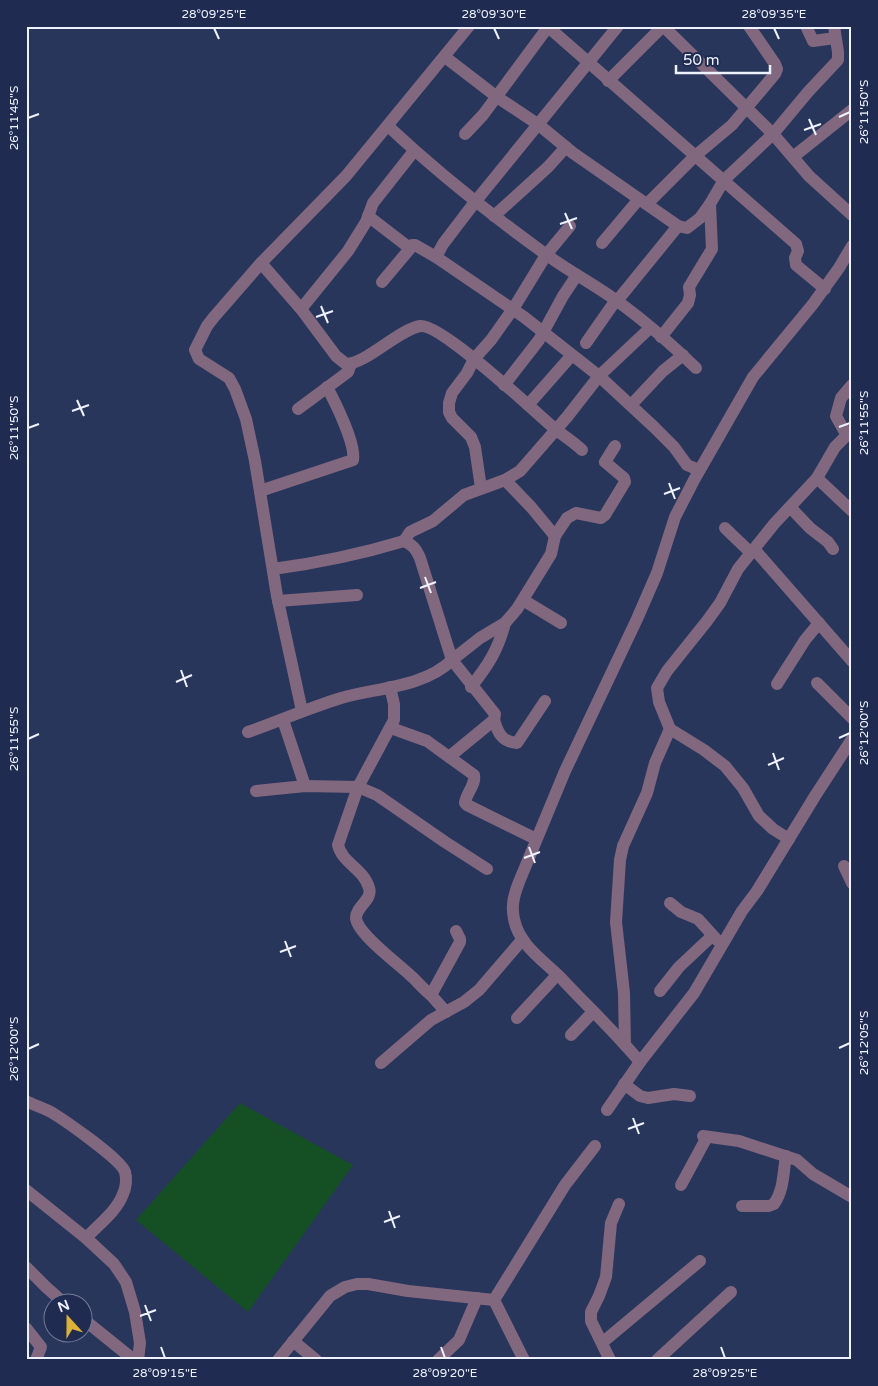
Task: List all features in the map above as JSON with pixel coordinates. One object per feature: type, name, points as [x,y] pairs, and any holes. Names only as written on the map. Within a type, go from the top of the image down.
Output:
[{"type":"street","points":[[302,711],[278,601],[246,419],[229,378],[199,359],[195,350],[210,321],[261,263],[346,176],[469,26]]},
{"type":"street","points":[[436,257],[443,244],[475,202],[618,26]]},
{"type":"street","points":[[608,81],[663,26],[773,134],[810,176],[852,215]]},
{"type":"street","points":[[602,243],[643,201],[732,125],[775,74],[777,69],[749,26]]},
{"type":"street","points":[[445,57],[497,97],[539,125],[566,147],[678,226],[687,228],[695,223],[710,204],[724,180],[773,134],[838,60],[835,32],[814,41],[806,26]]},
{"type":"street","points":[[465,134],[497,97],[548,27],[796,244],[798,252],[795,258],[796,264],[825,288]]},
{"type":"street","points":[[793,157],[852,110]]},
{"type":"street","points":[[388,126],[414,151],[475,202],[546,255],[617,300],[696,368]]},
{"type":"street","points":[[494,216],[548,167],[566,147]]},
{"type":"street","points":[[301,308],[348,251],[368,216],[373,203],[414,151]]},
{"type":"street","points":[[661,337],[688,304],[690,298],[689,287],[712,249],[710,204]]},
{"type":"street","points":[[368,216],[407,246],[420,246],[513,309],[599,376],[674,447],[687,465],[700,470]]},
{"type":"street","points":[[481,488],[475,447],[471,438],[452,418],[449,412],[452,393],[467,373],[474,359],[491,340],[513,309],[546,255],[570,226]]},
{"type":"street","points":[[586,344],[617,300],[678,226]]},
{"type":"street","points":[[382,282],[412,245]]},
{"type":"street","points":[[640,1062],[557,975],[528,948],[522,940],[514,919],[512,901],[564,771],[657,573],[675,518],[753,377],[825,288],[852,246]]},
{"type":"street","points":[[261,263],[301,308],[336,356],[346,364],[351,364],[419,326],[426,326],[474,359],[582,450]]},
{"type":"street","points":[[504,385],[539,340],[577,275]]},
{"type":"street","points":[[273,569],[315,564],[404,541],[410,532],[433,521],[464,495],[505,480],[520,471],[599,376],[650,328]]},
{"type":"street","points":[[528,405],[572,355]]},
{"type":"street","points":[[631,406],[663,371],[683,355]]},
{"type":"street","points":[[298,408],[348,372],[351,364]]},
{"type":"street","points":[[789,839],[773,829],[759,816],[743,788],[725,766],[704,750],[670,729],[657,695],[657,688],[660,680],[720,603],[738,569],[817,478],[832,452],[849,432],[836,416],[841,398],[852,385]]},
{"type":"street","points":[[260,491],[353,460],[352,445],[338,408],[327,387]]},
{"type":"street","points":[[248,732],[302,711],[343,698],[435,674],[480,638],[505,623],[523,600],[551,554],[555,536],[567,518],[573,514],[580,513],[600,518],[605,515],[625,482],[624,478],[605,462],[615,446]]},
{"type":"street","points":[[817,478],[852,511]]},
{"type":"street","points":[[505,480],[555,536]]},
{"type":"street","points":[[790,507],[810,528],[828,542],[833,549]]},
{"type":"street","points":[[725,528],[753,551],[852,661]]},
{"type":"street","points":[[404,541],[416,548],[452,660],[471,687],[494,714],[498,734],[502,738],[517,743],[545,701]]},
{"type":"street","points":[[278,601],[357,595]]},
{"type":"street","points":[[523,600],[561,623]]},
{"type":"street","points":[[471,687],[497,650],[505,623]]},
{"type":"street","points":[[776,684],[805,640],[819,623]]},
{"type":"street","points":[[817,683],[852,718]]},
{"type":"street","points":[[390,687],[394,704],[394,720],[358,787],[338,845],[340,852],[360,872],[369,887],[370,894],[357,914],[358,925],[380,950],[412,976],[446,1012]]},
{"type":"street","points":[[282,720],[305,786]]},
{"type":"street","points":[[449,757],[494,720]]},
{"type":"street","points":[[391,728],[427,741],[474,775],[475,781],[465,799],[467,805],[536,839]]},
{"type":"street","points":[[625,1045],[624,992],[616,922],[620,860],[623,846],[648,793],[655,763],[670,729]]},
{"type":"street","points":[[607,1110],[640,1062],[694,993],[852,739]]},
{"type":"street","points":[[256,791],[305,786],[358,787],[377,795],[486,868]]},
{"type":"street","points":[[844,866],[852,882]]},
{"type":"street","points":[[670,903],[681,912],[698,919],[712,936],[723,944]]},
{"type":"street","points":[[430,995],[460,942],[456,931]]},
{"type":"street","points":[[660,992],[679,967],[712,936]]},
{"type":"street","points":[[381,1063],[431,1020],[464,1002],[479,990],[522,940]]},
{"type":"street","points":[[518,1018],[557,975]]},
{"type":"street","points":[[572,1034],[593,1012]]},
{"type":"street","points":[[624,1084],[640,1096],[648,1098],[674,1094],[690,1096]]},
{"type":"street","points":[[26,1101],[65,1121],[122,1166],[126,1172],[124,1193],[118,1204],[86,1238]]},
{"type":"street","points":[[681,1185],[705,1137],[739,1142],[797,1160],[813,1174],[852,1197]]},
{"type":"street","points":[[494,1300],[565,1185],[595,1146]]},
{"type":"street","points":[[742,1206],[769,1206],[774,1204],[782,1188],[786,1156]]},
{"type":"street","points":[[26,1190],[86,1238],[114,1264],[126,1282],[135,1312],[140,1343],[136,1360],[92,1326]]},
{"type":"street","points":[[610,1360],[603,1342],[591,1321],[590,1312],[599,1296],[606,1277],[611,1223],[619,1204]]},
{"type":"street","points":[[603,1342],[700,1261]]},
{"type":"street","points":[[29,1274],[54,1294]]},
{"type":"street","points":[[278,1360],[330,1296],[345,1287],[357,1284],[494,1300]]},
{"type":"street","points":[[657,1360],[731,1292]]},
{"type":"street","points":[[438,1360],[459,1340],[476,1298]]},
{"type":"street","points":[[494,1300],[524,1360]]},
{"type":"street","points":[[26,1328],[41,1347],[36,1360]]},
{"type":"street","points":[[293,1341],[316,1360]]},
{"type":"green space","points":[[240,1103],[353,1165],[248,1312],[136,1220]]}]
